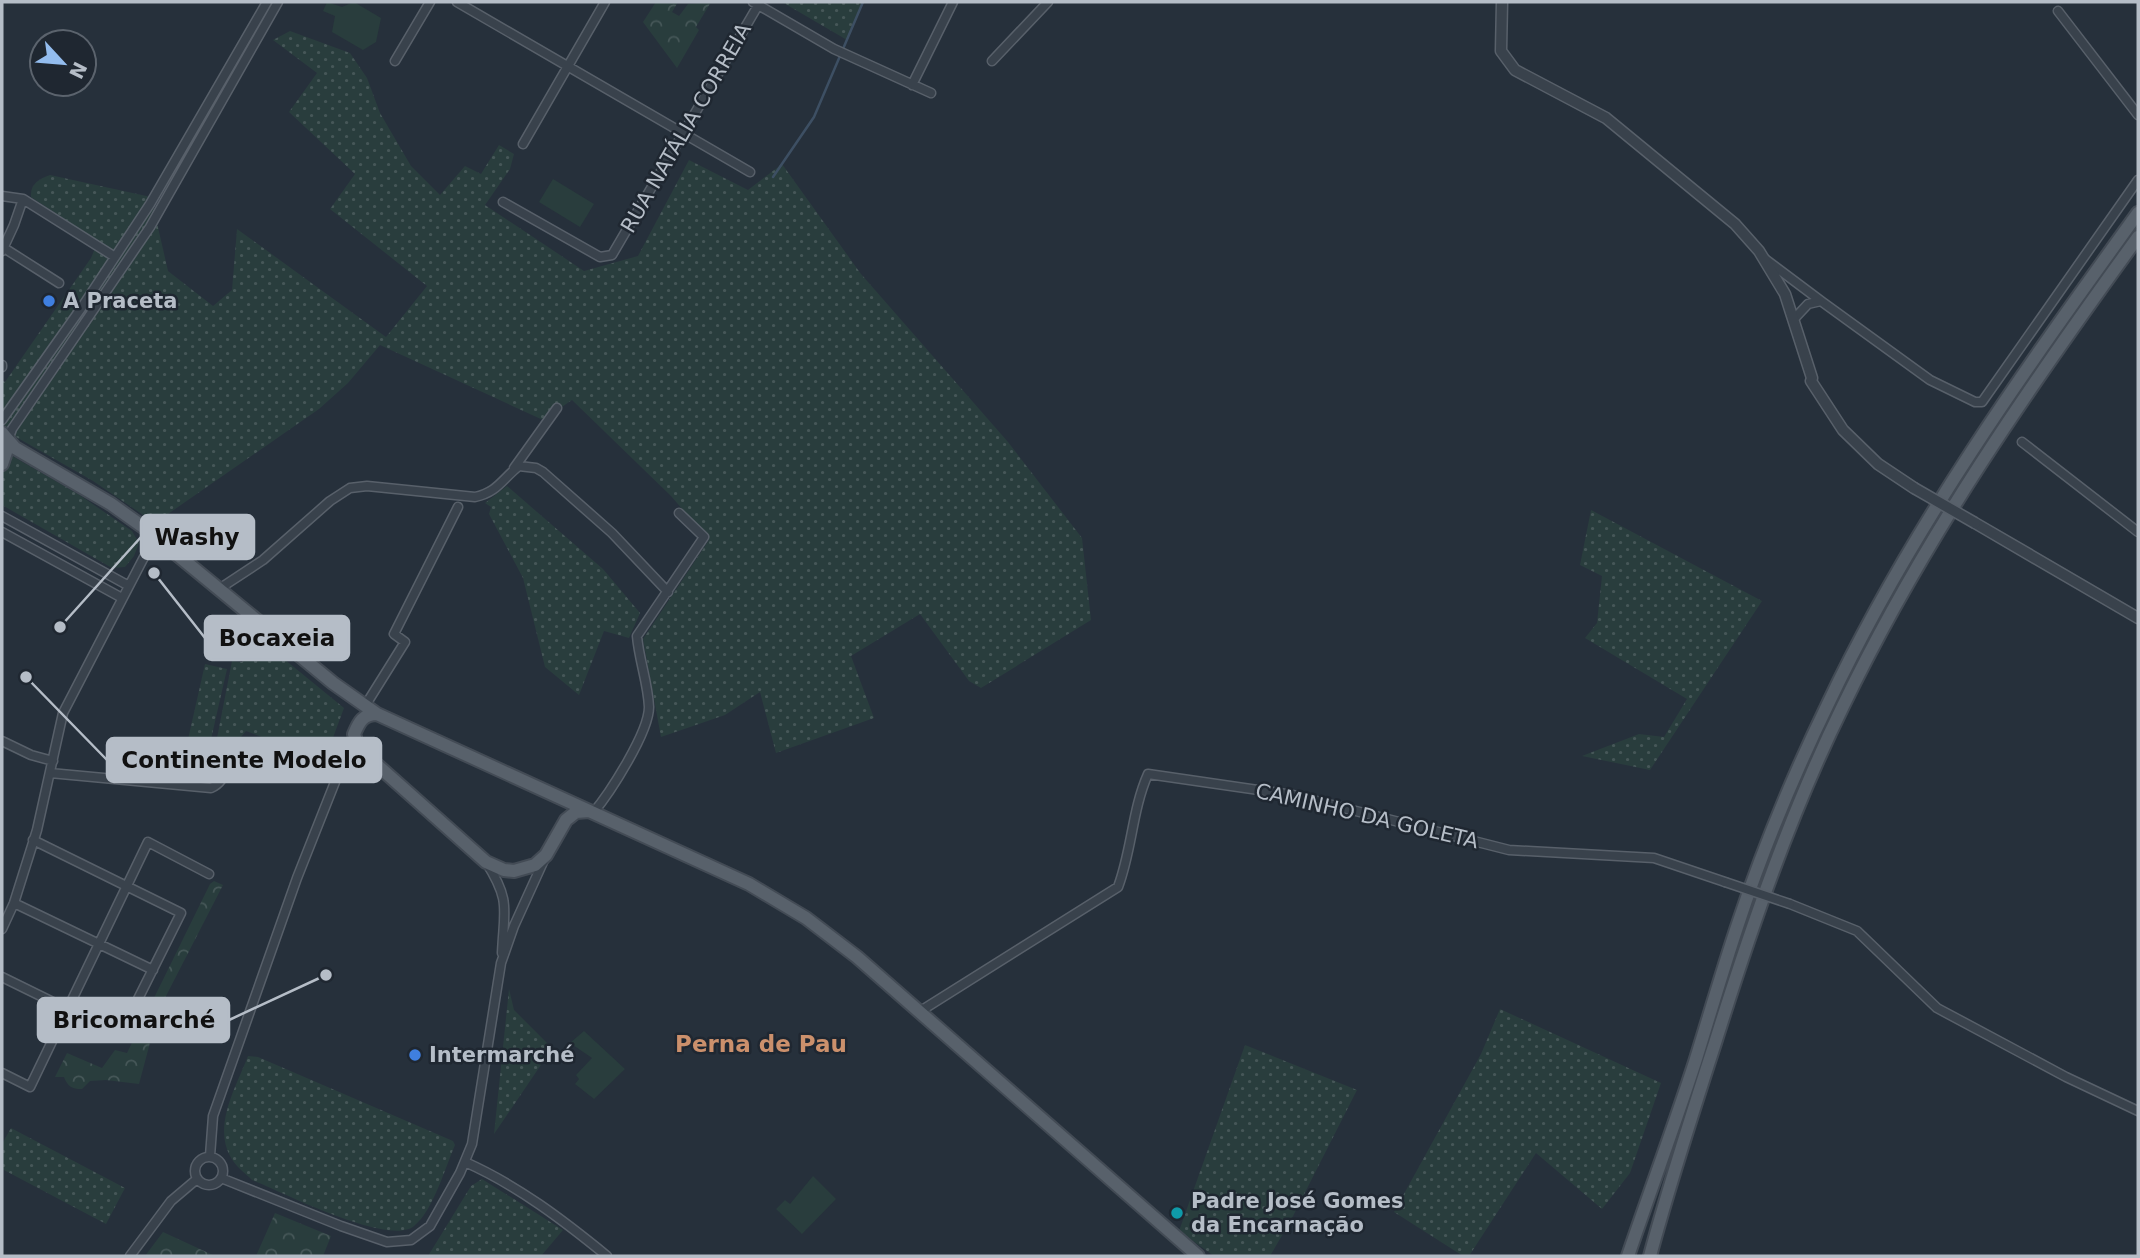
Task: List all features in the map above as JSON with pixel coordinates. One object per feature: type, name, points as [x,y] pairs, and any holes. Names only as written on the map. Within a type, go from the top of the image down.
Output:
[{"type":"main road","points":[[1628,1256],[1738,925],[1801,763],[1856,646],[1908,553],[1994,416],[2138,214]]},
{"type":"main road","points":[[1650,1256],[1715,1043],[1779,853],[1842,707],[1884,625],[1981,461],[2138,237]]},
{"type":"main road","points":[[2,464],[8,443],[111,504],[155,536],[351,696],[377,714],[771,895],[836,939],[1198,1256]]},
{"type":"main road","points":[[351,696],[356,710],[356,745],[486,862],[514,871],[535,865],[546,855],[566,820],[576,812],[592,812]]},
{"type":"main road","points":[[355,732],[366,715],[377,714]]},
{"type":"main road","points":[[560,797],[566,820]]},
{"type":"main road","points":[[1658,1256],[1715,1043]]},
{"type":"main road","points":[[1635,1256],[1673,1124]]},
{"type":"street","points":[[2,420],[150,204],[267,2]]},
{"type":"street","points":[[8,443],[12,429],[150,227],[278,2]]},
{"type":"street","points":[[395,61],[430,2]]},
{"type":"street","points":[[457,2],[750,172]]},
{"type":"street","points":[[523,144],[605,2]]},
{"type":"street","points":[[912,85],[953,2]]},
{"type":"street","points":[[992,61],[1048,2]]},
{"type":"street","points":[[1502,2],[1501,51],[1515,70],[1606,118],[1735,224],[1762,257],[1785,294],[1811,381],[1843,430],[1878,464],[1914,488],[2138,618]]},
{"type":"street","points":[[757,3],[848,56],[931,93]]},
{"type":"street","name":"RUA NATÁLIA CORREIA","points":[[503,202],[600,257],[612,255],[757,3]]},
{"type":"street","points":[[2058,11],[2138,115]]},
{"type":"street","points":[[1762,257],[1930,380],[1975,402],[1982,402],[2138,180]]},
{"type":"street","points":[[2,196],[23,199],[115,257]]},
{"type":"street","points":[[23,199],[3,249],[59,283]]},
{"type":"street","points":[[1793,320],[1808,304],[1821,301]]},
{"type":"street","points":[[219,589],[263,560],[350,488],[368,486],[475,497],[486,495],[498,488],[511,473],[557,408]]},
{"type":"street","points":[[2022,442],[2138,532]]},
{"type":"street","points":[[511,473],[519,466],[536,468],[543,472],[612,533],[668,592]]},
{"type":"street","points":[[365,706],[405,642],[394,635],[458,507]]},
{"type":"street","points":[[592,812],[608,795],[642,730],[649,709],[637,636],[704,537],[679,513]]},
{"type":"street","points":[[2,516],[129,586]]},
{"type":"street","points":[[2,532],[122,598]]},
{"type":"street","points":[[2,929],[14,903],[33,840],[63,713],[155,536]]},
{"type":"street","points":[[211,1156],[213,1116],[297,878],[355,732]]},
{"type":"street","points":[[2,741],[31,755],[53,761]]},
{"type":"street","points":[[50,773],[211,788],[223,780],[236,752],[245,746],[337,775]]},
{"type":"street","points":[[337,775],[351,761],[372,761]]},
{"type":"street","name":"CAMINHO DA GOLETA","points":[[919,1012],[1118,887],[1126,865],[1140,790],[1148,774],[1293,795],[1509,850],[1654,858],[1790,904],[1857,931],[1937,1008],[2066,1077],[2138,1111]]},
{"type":"street","points":[[2,977],[120,1035],[181,913],[33,840]]},
{"type":"street","points":[[2,1073],[30,1087],[148,842],[209,874]]},
{"type":"street","points":[[501,963],[514,926],[546,855]]},
{"type":"street","points":[[221,1178],[387,1242],[411,1240],[430,1226],[465,1162],[477,1114],[501,963],[504,895],[486,862]]},
{"type":"street","points":[[14,903],[153,970]]},
{"type":"street","points":[[197,1179],[195,1165],[201,1158],[211,1156],[222,1164],[221,1178]]},
{"type":"street","points":[[465,1162],[487,1171],[552,1212],[607,1256]]},
{"type":"street","points":[[197,1179],[209,1185],[221,1178]]},
{"type":"street","points":[[130,1256],[171,1201],[197,1179]]},
{"type":"green space","points":[[327,2],[342,7],[354,2],[381,18],[376,42],[363,50],[332,32],[335,16],[323,11]]},
{"type":"green space","points":[[656,2],[678,2],[672,12],[679,16],[688,4],[711,2],[696,27],[699,30],[677,68],[643,22]]},
{"type":"green space","points":[[782,2],[863,2],[847,40]]},
{"type":"green space","points":[[290,31],[350,53],[367,78],[380,113],[411,166],[440,195],[465,166],[481,174],[499,145],[514,154],[510,169],[485,205],[584,271],[638,256],[689,160],[748,190],[782,164],[861,274],[1008,442],[1082,538],[1091,620],[981,688],[969,681],[920,614],[851,656],[874,718],[776,753],[760,692],[725,715],[661,737],[643,639],[709,540],[671,496],[572,400],[543,420],[380,345],[348,383],[319,409],[155,523],[93,481],[2,429],[2,380],[5,382],[91,258],[98,241],[31,197],[36,183],[50,175],[151,197],[168,271],[213,306],[232,290],[237,229],[386,337],[427,286],[330,209],[355,174],[289,112],[317,73],[273,40]]},
{"type":"green space","points":[[553,179],[594,204],[580,227],[539,202]]},
{"type":"green space","points":[[7,453],[78,494],[132,531],[139,543],[134,556],[125,567],[112,568],[2,505],[2,464]]},
{"type":"green space","points":[[507,486],[603,569],[640,613],[629,638],[604,631],[579,695],[545,667],[523,578],[489,514],[491,507],[485,503]]},
{"type":"green space","points":[[1591,510],[1762,601],[1650,770],[1582,756],[1639,734],[1664,737],[1687,699],[1585,638],[1597,623],[1602,576],[1580,565]]},
{"type":"green space","points":[[262,641],[344,708],[325,759],[321,760],[246,731],[236,743],[230,745],[217,738],[232,661],[242,662]]},
{"type":"green space","points":[[205,664],[227,669],[204,770],[182,766]]},
{"type":"green space","points":[[214,881],[223,885],[166,996],[139,1084],[90,1081],[79,1089],[69,1085],[64,1077],[55,1077],[67,1053],[102,1068],[115,1050],[127,1053],[210,884]]},
{"type":"green space","points":[[509,989],[514,1010],[548,1044],[549,1053],[494,1134]]},
{"type":"green space","points":[[1500,1009],[1661,1083],[1630,1173],[1602,1209],[1536,1153],[1469,1256],[1463,1256],[1394,1212],[1481,1054]]},
{"type":"green space","points":[[584,1031],[625,1069],[594,1099],[575,1084],[579,1079],[576,1075],[592,1058],[570,1043]]},
{"type":"green space","points":[[1245,1045],[1357,1090],[1270,1256],[1214,1256],[1179,1231]]},
{"type":"green space","points":[[248,1056],[258,1057],[453,1141],[455,1145],[438,1188],[421,1219],[414,1226],[401,1231],[360,1224],[252,1180],[240,1169],[230,1156],[224,1131],[228,1105]]},
{"type":"green space","points":[[11,1128],[125,1188],[106,1224],[2,1169],[2,1144]]},
{"type":"green space","points":[[813,1176],[836,1199],[802,1234],[776,1209],[785,1200],[790,1204]]},
{"type":"green space","points":[[482,1179],[563,1230],[541,1256],[428,1256],[471,1186]]},
{"type":"green space","points":[[275,1213],[331,1236],[323,1256],[256,1256]]},
{"type":"green space","points":[[163,1232],[215,1256],[145,1256]]},
{"type":"waterway","points":[[773,177],[814,117],[863,2]]},
{"type":"place","name":"A Praceta","points":[[49,301]]},
{"type":"place","name":"Bocaxeia","points":[[154,573]]},
{"type":"place","name":"Washy","points":[[60,627]]},
{"type":"place","name":"Continente Modelo","points":[[26,677]]},
{"type":"place","name":"Bricomarché","points":[[326,975]]},
{"type":"place","name":"Intermarché","points":[[415,1055]]},
{"type":"place","name":"Padre José Gomes da Encarnação","points":[[1177,1213]]},
{"type":"district","name":"Perna de Pau","points":[[761,1044]]}]
